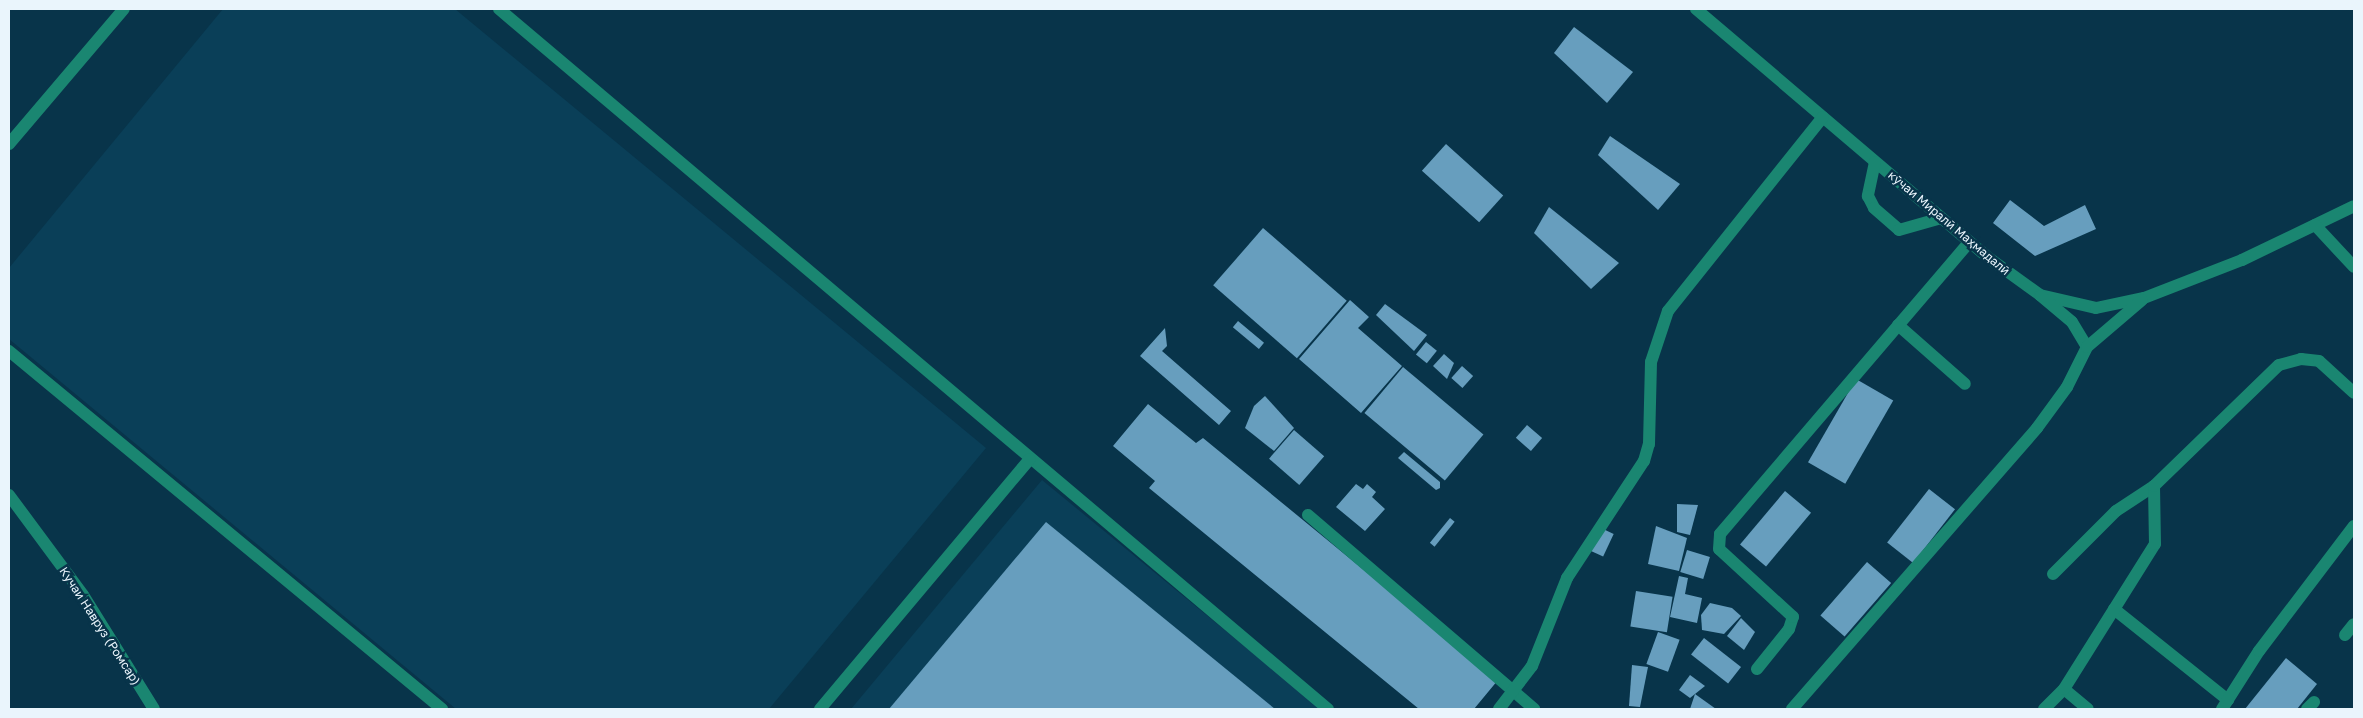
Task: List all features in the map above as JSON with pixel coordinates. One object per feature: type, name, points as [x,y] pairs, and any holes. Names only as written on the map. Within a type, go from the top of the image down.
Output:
[{"type":"street","points":[[9,144],[124,9]]},
{"type":"street","points":[[499,9],[866,315],[1030,459],[1328,709]]},
{"type":"street","name":"кӯчаи Миралӣ Маҳмадалӣ","points":[[1696,9],[1969,242],[2040,295],[2096,308],[2144,298],[2354,206]]},
{"type":"street","points":[[1499,709],[1516,690],[1532,666],[1567,578],[1644,461],[1649,444],[1651,362],[1668,311],[1823,117]]},
{"type":"street","points":[[1875,162],[1868,196],[1874,208],[1899,230],[1941,218]]},
{"type":"street","points":[[2314,225],[2354,267]]},
{"type":"street","points":[[1757,669],[1789,629],[1793,617],[1719,549],[1720,534],[1969,242]]},
{"type":"street","points":[[2040,295],[2072,322],[2087,347]]},
{"type":"street","points":[[1792,709],[2037,428],[2067,387],[2087,347],[2144,298]]},
{"type":"street","points":[[1898,325],[1965,384]]},
{"type":"street","points":[[9,351],[442,709]]},
{"type":"street","points":[[2053,574],[2116,511],[2154,486],[2279,365],[2301,359],[2319,361],[2354,393]]},
{"type":"street","points":[[820,709],[1030,459]]},
{"type":"street","points":[[2044,709],[2064,689],[2155,544],[2154,486]]},
{"type":"street","name":"Кучаи Навруз (Ромсар)","points":[[9,495],[83,595],[154,709]]},
{"type":"street","points":[[1308,515],[1516,690],[1534,709]]},
{"type":"street","points":[[2114,609],[2225,705],[2259,651],[2354,526]]},
{"type":"street","points":[[2345,635],[2354,624]]},
{"type":"street","points":[[2064,689],[2088,709]]},
{"type":"shaded area","points":[[223,9],[455,9],[986,448],[769,709],[456,709],[9,339],[9,268]]},
{"type":"shaded area","points":[[1042,480],[1321,709],[851,709]]},
{"type":"building","points":[[1574,27],[1633,72],[1607,103],[1554,53]]},
{"type":"building","points":[[1610,136],[1680,184],[1658,210],[1598,155]]},
{"type":"building","points":[[1446,144],[1503,196],[1479,222],[1422,171]]},
{"type":"building","points":[[2010,200],[2044,226],[2085,205],[2096,229],[2035,256],[1993,223]]},
{"type":"building","points":[[1549,207],[1619,263],[1591,289],[1534,233]]},
{"type":"building","points":[[1263,228],[1347,301],[1297,358],[1213,285]]},
{"type":"building","points":[[1350,300],[1369,317],[1358,328],[1402,366],[1361,413],[1299,359]]},
{"type":"building","points":[[1385,304],[1427,335],[1414,351],[1376,315]]},
{"type":"building","points":[[1238,321],[1264,343],[1259,349],[1233,327]]},
{"type":"building","points":[[1165,328],[1167,346],[1162,351],[1231,411],[1219,425],[1140,356]]},
{"type":"building","points":[[1426,342],[1437,351],[1427,363],[1416,354]]},
{"type":"building","points":[[1444,354],[1454,363],[1447,379],[1433,366]]},
{"type":"building","points":[[1462,366],[1473,376],[1462,388],[1451,378]]},
{"type":"building","points":[[1403,367],[1483,434],[1445,480],[1364,413]]},
{"type":"building","points":[[1856,379],[1893,400],[1845,484],[1808,462]]},
{"type":"building","points":[[1265,396],[1294,428],[1274,451],[1245,428],[1254,406]]},
{"type":"building","points":[[1148,404],[1196,443],[1203,438],[1498,680],[1474,709],[1419,709],[1149,488],[1155,481],[1113,446]]},
{"type":"building","points":[[1527,425],[1542,438],[1531,451],[1516,438]]},
{"type":"building","points":[[1294,430],[1324,456],[1299,485],[1269,459]]},
{"type":"building","points":[[1404,452],[1440,482],[1440,488],[1436,490],[1398,458]]},
{"type":"building","points":[[1356,484],[1363,489],[1367,484],[1376,492],[1372,497],[1385,509],[1365,531],[1336,507]]},
{"type":"building","points":[[1929,489],[1955,509],[1913,563],[1887,543]]},
{"type":"building","points":[[1785,491],[1811,513],[1766,566],[1740,545]]},
{"type":"building","points":[[1677,504],[1698,505],[1690,535],[1677,532]]},
{"type":"building","points":[[1450,518],[1455,522],[1435,547],[1430,543]]},
{"type":"building","points":[[1046,522],[1275,709],[889,709]]},
{"type":"building","points":[[1656,526],[1687,538],[1679,571],[1648,564]]},
{"type":"building","points":[[1601,528],[1614,534],[1603,557],[1590,551]]},
{"type":"building","points":[[1687,550],[1710,557],[1703,579],[1680,572]]},
{"type":"building","points":[[1867,562],[1891,583],[1845,637],[1820,616]]},
{"type":"building","points":[[1679,576],[1688,578],[1685,594],[1702,598],[1697,623],[1670,617]]},
{"type":"building","points":[[1636,591],[1673,597],[1667,632],[1630,627]]},
{"type":"building","points":[[1710,603],[1732,608],[1741,616],[1724,634],[1702,630],[1701,615]]},
{"type":"building","points":[[1741,618],[1755,632],[1744,650],[1727,636]]},
{"type":"building","points":[[1658,632],[1680,640],[1668,672],[1646,664]]},
{"type":"building","points":[[1704,638],[1741,667],[1728,683],[1691,655]]},
{"type":"building","points":[[2286,658],[2317,684],[2297,709],[2245,709]]},
{"type":"building","points":[[1632,665],[1648,667],[1640,707],[1629,706]]},
{"type":"building","points":[[1690,675],[1705,686],[1690,698],[1679,690]]},
{"type":"building","points":[[1695,694],[1716,709],[1690,709]]}]
